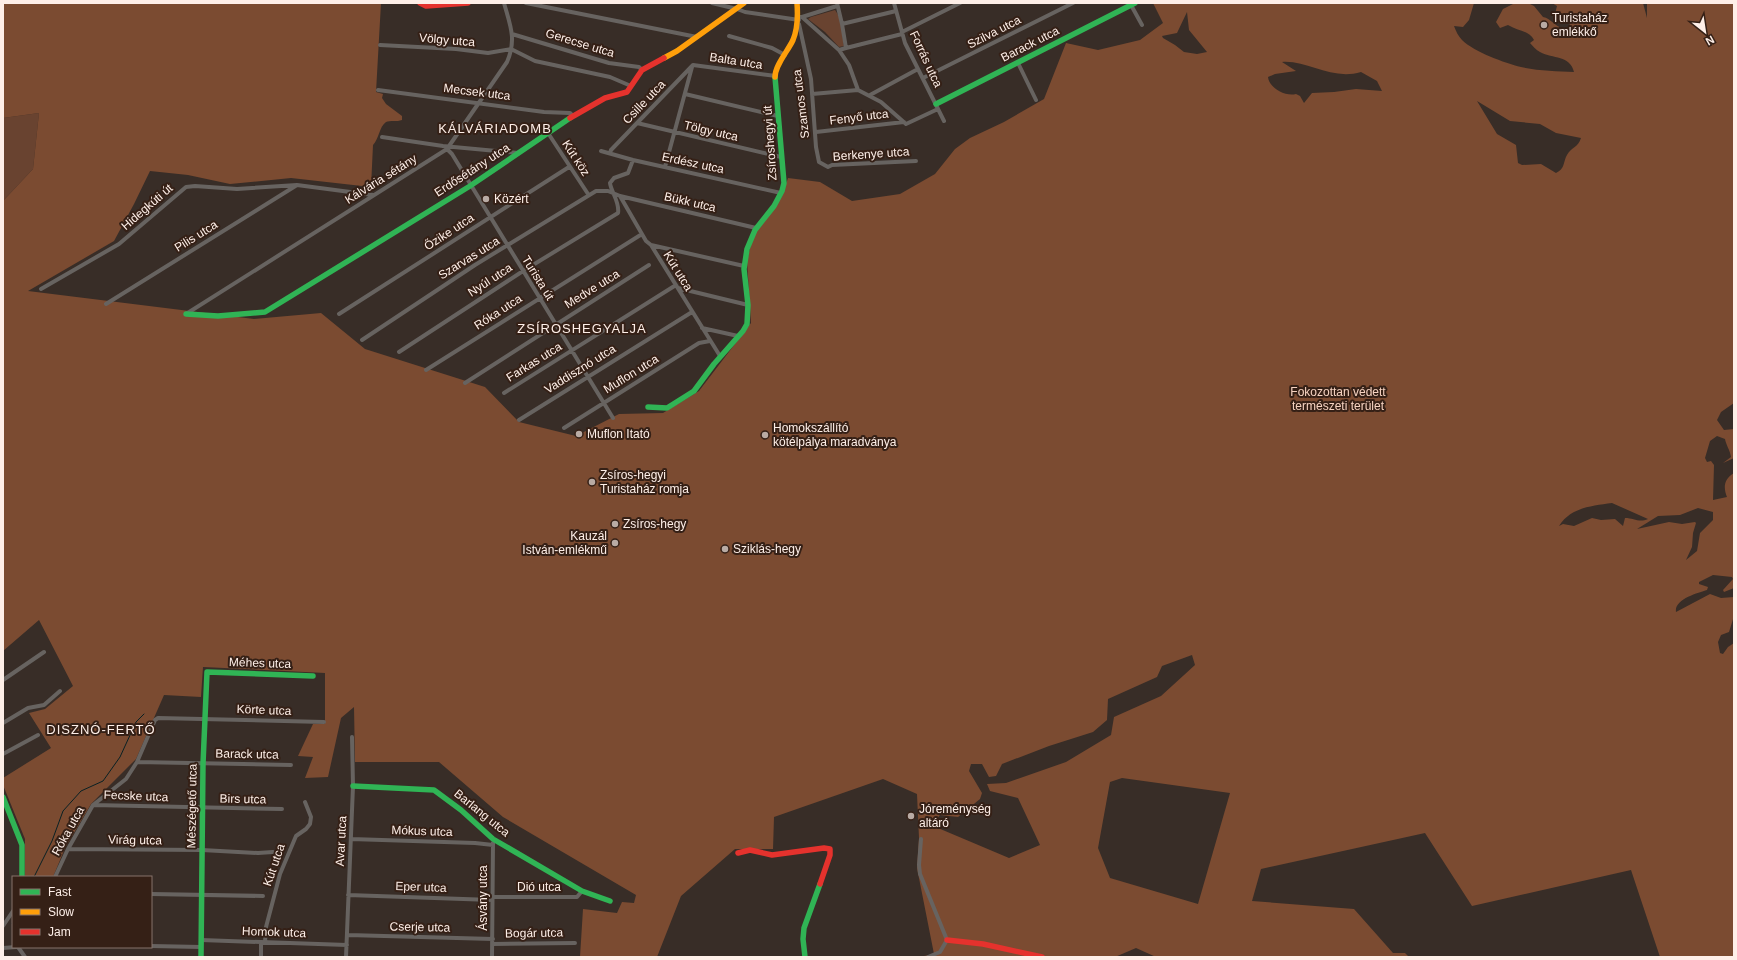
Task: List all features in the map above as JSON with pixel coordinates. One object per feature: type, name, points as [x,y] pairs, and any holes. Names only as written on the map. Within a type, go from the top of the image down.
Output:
[{"type":"street","points":[[420,3],[426,6],[468,3]]},
{"type":"street","name":"Kálvária sétány","points":[[186,314],[448,147],[507,62],[511,49],[512,34],[504,3]]},
{"type":"street","points":[[526,3],[697,37]]},
{"type":"street","points":[[712,3],[737,8],[746,12],[800,19],[837,5],[846,48]]},
{"type":"street","name":"Erdősétány utca","points":[[186,314],[218,316],[265,312],[470,186],[573,116],[605,98],[624,94],[642,70],[677,51],[744,3]]},
{"type":"street","points":[[797,3],[800,19],[839,50],[849,65],[858,90]]},
{"type":"street","points":[[894,4],[899,3]]},
{"type":"street","points":[[839,50],[902,33],[960,3]]},
{"type":"street","name":"Szilva utca","points":[[923,78],[1073,3]]},
{"type":"street","name":"Forrás utca","points":[[894,4],[902,33],[944,121]]},
{"type":"street","points":[[1133,4],[1142,25]]},
{"type":"street","name":"Barack utca","points":[[905,123],[1133,4]]},
{"type":"street","points":[[842,24],[896,11]]},
{"type":"street","name":"Zsíroshegyi út","points":[[648,407],[667,408],[692,393],[718,358],[744,330],[747,323],[748,305],[744,266],[748,246],[756,228],[770,213],[781,193],[784,179],[778,116],[777,68],[785,55],[800,19]]},
{"type":"street","name":"Szamos utca","points":[[800,19],[811,79],[818,159],[819,162],[828,167]]},
{"type":"street","name":"Gerecse utca","points":[[512,34],[609,63],[639,68],[642,70]]},
{"type":"street","points":[[729,36],[772,48],[785,55]]},
{"type":"street","name":"Völgy utca","points":[[380,45],[456,49],[488,53],[511,49]]},
{"type":"street","name":"Gerecse utca","points":[[511,49],[535,61],[610,77],[631,86]]},
{"type":"street","points":[[1018,63],[1036,100]]},
{"type":"street","points":[[665,167],[693,65]]},
{"type":"street","name":"Balta utca","points":[[693,65],[776,76]]},
{"type":"street","name":"Csille utca","points":[[610,153],[610,150],[693,65]]},
{"type":"street","points":[[870,95],[918,69]]},
{"type":"street","name":"Mecsek utca","points":[[378,90],[570,113],[573,116]]},
{"type":"street","points":[[812,94],[858,90],[870,95],[905,123]]},
{"type":"street","points":[[685,94],[778,116]]},
{"type":"street","name":"Tölgy utca","points":[[637,123],[781,157]]},
{"type":"street","name":"Fenyő utca","points":[[816,132],[905,123]]},
{"type":"street","name":"Kút köz","points":[[548,133],[588,194]]},
{"type":"street","points":[[382,136],[448,147],[518,153]]},
{"type":"street","name":"Turista út","points":[[448,147],[470,186],[613,418]]},
{"type":"street","name":"Erdész utca","points":[[601,151],[632,160],[781,193]]},
{"type":"street","points":[[614,194],[610,185],[611,180],[628,173],[632,160]]},
{"type":"street","name":"Berkenye utca","points":[[828,167],[916,161]]},
{"type":"street","name":"Őzike utca","points":[[339,314],[569,167]]},
{"type":"street","name":"Hidegkúti út","points":[[40,289],[119,244],[186,187],[195,186],[237,189],[297,185],[374,195]]},
{"type":"street","name":"Pilis utca","points":[[106,304],[297,185]]},
{"type":"street","name":"Bükk utca","points":[[588,194],[603,190],[620,196],[756,228]]},
{"type":"street","name":"Szarvas utca","points":[[362,340],[588,194]]},
{"type":"street","name":"Nyúl utca","points":[[399,352],[522,271],[618,213],[619,210],[614,194]]},
{"type":"street","name":"Kút utca","points":[[620,196],[642,234],[710,341],[718,358]]},
{"type":"street","name":"Róka utca","points":[[426,370],[642,234]]},
{"type":"street","points":[[651,246],[744,266]]},
{"type":"street","name":"Medve utca","points":[[465,383],[649,265]]},
{"type":"street","points":[[677,287],[748,305]]},
{"type":"street","name":"Farkas utca","points":[[504,393],[677,287]]},
{"type":"street","name":"Vaddisznó utca","points":[[519,420],[587,376],[692,312]]},
{"type":"street","points":[[702,328],[738,336]]},
{"type":"street","name":"Muflon utca","points":[[564,428],[699,344],[710,341]]},
{"type":"street","points":[[3,680],[44,652]]},
{"type":"street","name":"Méhes utca","points":[[207,672],[313,676]]},
{"type":"street","name":"Mészégető utca","points":[[201,957],[203,764],[207,672]]},
{"type":"street","points":[[3,723],[28,708],[44,705],[60,691]]},
{"type":"street","name":"Körte utca","points":[[155,720],[160,717],[324,722]]},
{"type":"street","name":"Róka utca","points":[[55,876],[68,849],[93,805],[122,783],[138,762],[155,720]]},
{"type":"street","points":[[3,754],[38,735]]},
{"type":"street","name":"Avar utca","points":[[346,957],[353,786],[352,737]]},
{"type":"street","points":[[138,762],[203,764]]},
{"type":"street","name":"Barack utca","points":[[203,764],[291,765]]},
{"type":"street","name":"Barlang utca","points":[[353,786],[434,790],[461,810],[493,842],[582,891],[610,901]]},
{"type":"street","points":[[3,797],[22,844],[22,876]]},
{"type":"street","name":"Kút utca","points":[[263,942],[280,874],[296,836],[310,824],[311,817],[305,802]]},
{"type":"street","name":"Fecske utca","points":[[93,805],[203,808]]},
{"type":"street","name":"Birs utca","points":[[203,808],[282,809]]},
{"type":"street","name":"Mókus utca","points":[[351,839],[475,843],[493,842]]},
{"type":"street","points":[[921,839],[919,865],[920,874],[946,940],[940,952],[928,957]]},
{"type":"street","name":"Ásvány utca","points":[[492,957],[493,842]]},
{"type":"street","points":[[738,853],[750,850],[772,855],[824,848],[830,849],[830,856],[804,928],[803,939],[805,957]]},
{"type":"street","name":"Virág utca","points":[[68,849],[202,850],[243,853],[273,852]]},
{"type":"street","name":"Dió utca","points":[[492,898],[577,897],[582,891]]},
{"type":"street","points":[[152,894],[263,896]]},
{"type":"street","name":"Eper utca","points":[[348,895],[492,898]]},
{"type":"street","points":[[3,926],[12,912]]},
{"type":"street","name":"Cserje utca","points":[[348,935],[493,941]]},
{"type":"street","name":"Homok utca","points":[[201,940],[347,945]]},
{"type":"street","points":[[946,940],[983,944],[1042,957]]},
{"type":"street","name":"Bogár utca","points":[[493,941],[575,943]]},
{"type":"street","points":[[261,957],[263,942]]},
{"type":"street","points":[[152,946],[201,947]]},
{"type":"street","points":[[18,948],[25,957]]},
{"type":"shaded area","points":[[835,10],[840,22],[844,46],[839,47],[825,32],[808,19]]},
{"type":"shaded area","points":[[39,113],[33,169],[3,201],[3,118]]},
{"type":"green space","name":"Fokozottan védett természeti terület","points":[[3,3],[381,3],[376,92],[383,94],[382,98],[386,104],[402,116],[402,120],[386,122],[373,145],[371,187],[291,178],[230,184],[188,175],[150,171],[114,241],[28,291],[254,319],[321,313],[365,349],[485,387],[519,422],[576,436],[619,414],[663,413],[699,391],[751,323],[747,261],[753,235],[783,193],[788,178],[820,182],[852,201],[900,194],[935,174],[955,149],[970,138],[1004,122],[1044,99],[1066,43],[1098,50],[1140,40],[1163,23],[1153,3],[1474,3],[1469,20],[1463,27],[1454,26],[1459,37],[1474,49],[1507,63],[1521,67],[1574,72],[1569,63],[1565,60],[1537,50],[1530,43],[1534,40],[1526,32],[1508,25],[1500,28],[1496,22],[1503,9],[1515,3],[1528,3],[1534,6],[1543,17],[1549,19],[1561,28],[1569,30],[1570,22],[1555,14],[1557,6],[1552,3],[1643,3],[1647,18],[1647,3],[1734,3],[1734,403],[1721,412],[1717,420],[1724,430],[1734,429],[1734,458],[1723,463],[1731,457],[1725,439],[1717,436],[1710,441],[1705,458],[1707,462],[1711,461],[1714,465],[1713,500],[1727,497],[1725,484],[1728,478],[1734,473],[1734,588],[1724,592],[1723,590],[1733,579],[1732,577],[1713,575],[1699,582],[1699,584],[1708,587],[1707,590],[1687,597],[1676,607],[1676,612],[1710,594],[1721,598],[1734,597],[1734,616],[1729,632],[1721,635],[1718,642],[1720,653],[1723,654],[1728,647],[1734,643],[1734,957],[1660,957],[1631,870],[1472,906],[1425,833],[1261,869],[1252,901],[1354,909],[1393,953],[1405,953],[1409,957],[1156,957],[1136,948],[1115,957],[919,957],[934,954],[917,868],[919,838],[917,794],[883,779],[774,817],[773,849],[735,849],[681,896],[657,957],[580,957],[583,909],[617,913],[622,902],[634,903],[636,895],[503,817],[439,762],[355,762],[354,707],[341,718],[328,777],[305,778],[313,757],[298,756],[313,724],[325,724],[325,673],[203,667],[201,697],[164,695],[136,759],[91,804],[65,848],[53,876],[25,876],[25,839],[3,785],[3,778],[51,748],[29,713],[45,709],[73,686],[39,620],[3,651],[3,201],[33,169],[39,113],[3,118]],"holes":[[[1187,12],[1189,30],[1207,52],[1197,54],[1184,52],[1163,38],[1162,36],[1177,33]],[[1282,62],[1292,62],[1340,74],[1361,72],[1377,81],[1382,91],[1356,89],[1312,93],[1304,103],[1300,96],[1296,94],[1292,95],[1279,91],[1271,85],[1268,77],[1275,74],[1296,71]],[[1477,101],[1510,121],[1540,124],[1556,133],[1581,138],[1578,144],[1569,152],[1561,169],[1556,173],[1541,164],[1522,165],[1518,163],[1516,145],[1497,134]],[[1612,503],[1648,519],[1639,520],[1625,518],[1623,526],[1615,519],[1601,520],[1592,518],[1574,526],[1563,524],[1559,526],[1570,515],[1582,508]],[[1698,508],[1713,512],[1713,520],[1700,533],[1697,551],[1686,560],[1692,547],[1695,522],[1682,524],[1669,522],[1637,529],[1658,516],[1680,515]],[[1192,655],[1195,665],[1161,696],[1114,717],[1111,735],[1066,762],[1006,783],[987,784],[990,791],[1018,798],[1040,845],[1009,858],[938,828],[935,821],[940,815],[958,817],[980,799],[982,793],[969,771],[971,764],[982,764],[989,777],[996,776],[1002,764],[1049,746],[1093,732],[1107,720],[1108,699],[1157,677],[1162,666]],[[1122,778],[1230,793],[1198,904],[1110,878],[1098,848],[1110,782]]]},
{"type":"waterway","points":[[34,876],[52,841],[63,811],[81,791],[103,781],[120,757],[136,722],[144,714]]},
{"type":"traffic: fast","points":[[936,104],[1135,3]]},
{"type":"traffic: fast","points":[[648,407],[667,408],[694,391],[714,364],[743,331],[747,324],[748,305],[744,269],[747,249],[755,230],[774,206],[782,191],[784,183],[775,77]]},
{"type":"traffic: fast","points":[[186,314],[218,316],[265,312],[470,186],[570,118]]},
{"type":"traffic: fast","points":[[201,957],[203,764],[207,672],[313,676]]},
{"type":"traffic: fast","points":[[353,786],[434,790],[461,810],[493,839],[582,891],[610,901]]},
{"type":"traffic: fast","points":[[3,797],[22,845],[22,876]]},
{"type":"traffic: fast","points":[[805,957],[803,939],[804,928],[820,884]]},
{"type":"traffic: slow","points":[[664,58],[677,51],[744,3]]},
{"type":"traffic: slow","points":[[775,77],[777,68],[795,35],[798,13],[797,3]]},
{"type":"traffic: jam","points":[[420,3],[426,6],[468,3]]},
{"type":"traffic: jam","points":[[570,118],[605,98],[627,92],[642,70],[664,58]]},
{"type":"traffic: jam","points":[[738,853],[750,850],[772,855],[824,848],[830,849],[830,855],[820,884]]},
{"type":"traffic: jam","points":[[947,940],[983,944],[1042,957]]},
{"type":"place","name":"Turistaház emlékkő","points":[[1544,25]]},
{"type":"place","name":"Közért","points":[[486,199]]},
{"type":"place","name":"Muflon Itató","points":[[579,434]]},
{"type":"place","name":"Homokszállító kötélpálya maradványa","points":[[765,435]]},
{"type":"place","name":"Zsíros-hegyi Turistaház romja","points":[[592,482]]},
{"type":"place","name":"Zsíros-hegy","points":[[615,524]]},
{"type":"place","name":"Kauzál István-emlékmű","points":[[615,543]]},
{"type":"place","name":"Sziklás-hegy","points":[[725,549]]},
{"type":"place","name":"Jóreménység altáró","points":[[911,816]]},
{"type":"district","name":"KÁLVÁRIADOMB","points":[[495,128]]},
{"type":"district","name":"ZSÍROSHEGYALJA","points":[[582,328]]},
{"type":"district","name":"DISZNÓ-FERTŐ","points":[[101,729]]}]
